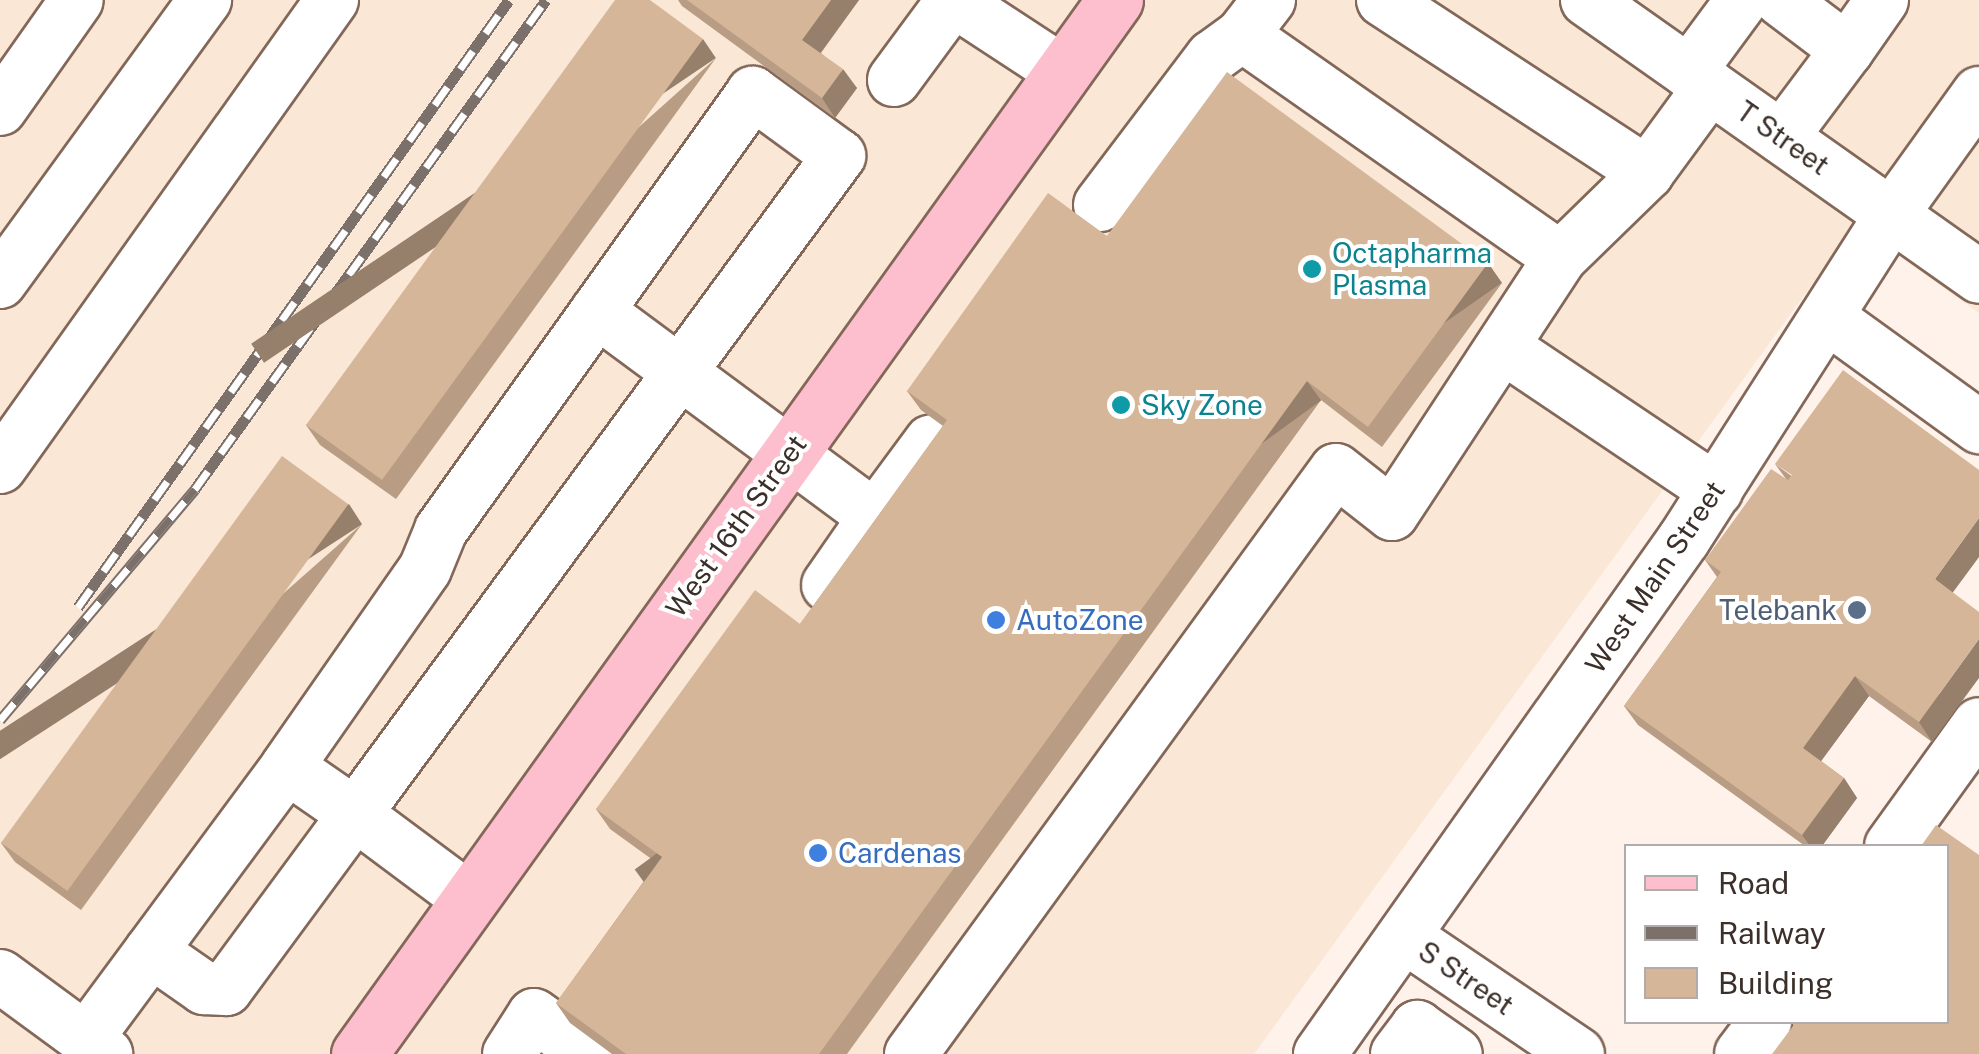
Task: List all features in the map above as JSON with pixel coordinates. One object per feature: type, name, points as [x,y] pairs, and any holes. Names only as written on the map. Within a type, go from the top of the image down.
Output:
[{"type":"main road","name":"West 16th Street","points":[[359,1054],[1115,0]]},
{"type":"street","points":[[0,110],[77,0]]},
{"type":"street","points":[[0,282],[205,0]]},
{"type":"street","points":[[0,467],[16,410],[332,0]]},
{"type":"street","points":[[894,80],[952,0],[1064,72]]},
{"type":"street","points":[[1382,0],[1648,173]]},
{"type":"street","name":"T Street","points":[[1586,0],[1979,277]]},
{"type":"street","points":[[912,1054],[1336,470],[1392,514],[1560,258],[1648,173],[1742,0]]},
{"type":"street","points":[[1781,0],[1847,50]]},
{"type":"street","points":[[1782,137],[1882,0]]},
{"type":"street","points":[[1100,205],[1212,56],[1256,17],[1560,258]]},
{"type":"street","points":[[0,976],[96,1046],[151,951],[426,569],[441,530],[753,93],[838,156],[226,989],[204,988],[151,951]]},
{"type":"street","name":"West Main Street","points":[[1320,1054],[1716,490],[1892,214],[1979,93]]},
{"type":"street","points":[[597,311],[875,517]]},
{"type":"street","points":[[1827,316],[1979,427]]},
{"type":"street","points":[[1504,347],[1716,490]]},
{"type":"street","points":[[828,585],[931,441]]},
{"type":"street","points":[[1893,844],[1970,757]]},
{"type":"street","points":[[287,767],[468,899]]},
{"type":"street","name":"S Street","points":[[1404,936],[1578,1054]]},
{"type":"street","points":[[509,1054],[534,1014],[588,1054]]},
{"type":"street","points":[[1742,1054],[1764,1024]]},
{"type":"street","points":[[1397,1054],[1416,1027],[1456,1054]]},
{"type":"shaded area","points":[[0,0],[1979,0],[1979,313],[1855,225],[1254,1054],[0,1054]]},
{"type":"building","points":[[615,0],[650,0],[703,39],[382,480],[306,425]]},
{"type":"building","points":[[687,0],[831,0],[802,40],[843,69],[822,98]]},
{"type":"building","points":[[1227,72],[1488,263],[1368,427],[1307,381],[819,1054],[626,1054],[556,1003],[662,857],[596,809],[755,590],[800,624],[947,420],[907,391],[1048,193],[1107,236]]},
{"type":"building","points":[[1843,370],[1979,470],[1979,518],[1935,579],[1979,612],[1979,639],[1919,722],[1855,676],[1803,748],[1844,778],[1802,835],[1624,706],[1721,572],[1705,560],[1771,469],[1788,480],[1792,475],[1775,464]]},
{"type":"building","points":[[282,456],[348,504],[67,891],[1,843]]},
{"type":"building","points":[[1936,825],[1979,855],[1979,1054],[1772,1054],[1794,1024],[1949,1024],[1949,844],[1922,844]]},
{"type":"railway","points":[[78,607],[509,0]]},
{"type":"railway","points":[[0,720],[195,489],[546,0]]},
{"type":"place","name":"Octapharma Plasma","points":[[1312,269]]},
{"type":"place","name":"Sky Zone","points":[[1121,405]]},
{"type":"place","name":"Telebank","points":[[1857,610]]},
{"type":"place","name":"AutoZone","points":[[996,620]]},
{"type":"place","name":"Cardenas","points":[[818,853]]}]
